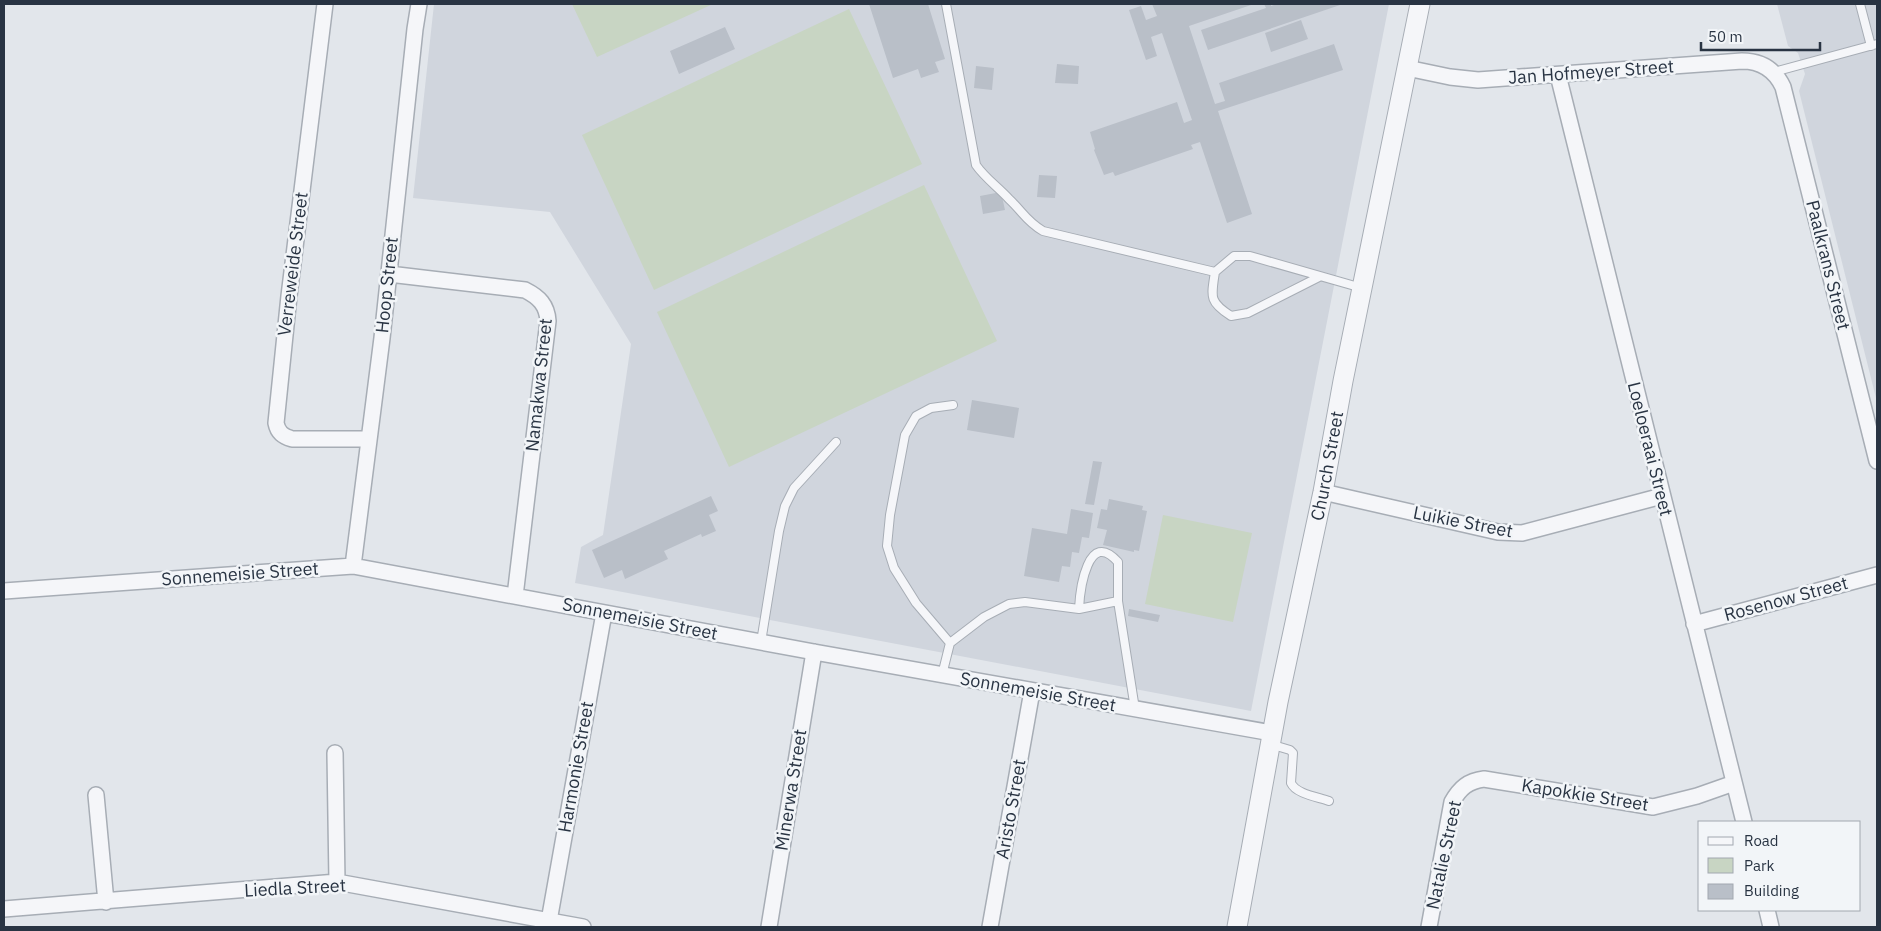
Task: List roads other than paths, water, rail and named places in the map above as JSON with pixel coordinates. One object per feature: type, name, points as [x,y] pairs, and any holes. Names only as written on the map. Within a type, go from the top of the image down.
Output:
[{"type":"street","name":"Verreweide Street","points":[[325,4],[290,286],[276,423],[277,429],[282,436],[292,439],[369,439]]},
{"type":"street","name":"Hoop Street","points":[[353,566],[419,4]]},
{"type":"street","name":"Church Street","points":[[1237,927],[1271,738],[1323,492],[1362,288],[1420,4]]},
{"type":"street","name":"Jan Hofmeyer Street","points":[[1407,68],[1450,77],[1478,80],[1742,61],[1759,63],[1774,72]]},
{"type":"street","name":"Paalkrans Street","points":[[1774,72],[1783,87],[1877,461]]},
{"type":"street","name":"Loeloeraai Street","points":[[1558,74],[1744,821]]},
{"type":"street","name":"Namakwa Street","points":[[388,274],[525,290],[544,304],[547,311],[548,321],[515,596]]},
{"type":"street","name":"Luikie Street","points":[[1323,492],[1498,532],[1522,533],[1662,496]]},
{"type":"street","name":"Sonnemeisie Street","points":[[4,591],[353,566],[1136,710],[1271,738]]},
{"type":"street","name":"Rosenow Street","points":[[1694,624],[1877,575]]},
{"type":"street","name":"Harmonie Street","points":[[549,921],[604,613]]},
{"type":"street","name":"Minerwa Street","points":[[768,927],[814,652]]},
{"type":"street","name":"Aristo Street","points":[[990,927],[1032,691]]},
{"type":"street","points":[[335,753],[337,882]]},
{"type":"street","name":"Kapokkie Street","points":[[1465,785],[1475,780],[1484,779],[1653,807],[1697,796],[1734,783]]},
{"type":"street","name":"Natalie Street","points":[[1429,927],[1452,802],[1465,785]]},
{"type":"street","points":[[96,795],[106,902]]},
{"type":"street","name":"Liedla Street","points":[[4,909],[337,882],[583,927]]},
{"type":"street","points":[[1767,911],[1771,927]]},
{"type":"lane","points":[[946,4],[976,165],[984,176],[1012,201],[1030,224],[1043,232],[1215,272]]},
{"type":"lane","points":[[1774,72],[1874,45],[1860,4]]},
{"type":"lane","points":[[1320,277],[1248,313],[1231,316],[1218,308],[1212,293],[1215,272],[1234,256],[1250,256],[1362,288]]},
{"type":"lane","points":[[950,644],[911,596],[894,568],[887,546],[890,515],[905,435],[916,416],[931,408],[953,405]]},
{"type":"lane","points":[[761,642],[779,532],[786,506],[794,488],[836,442]]},
{"type":"lane","points":[[1079,609],[1080,591],[1090,559],[1101,551],[1107,552],[1118,562],[1118,601],[1136,710]]},
{"type":"lane","points":[[942,675],[950,644],[984,617],[1010,604],[1026,602],[1079,609],[1118,601]]},
{"type":"lane","points":[[1271,738],[1293,753],[1290,783],[1292,786],[1299,791],[1329,802]]}]
